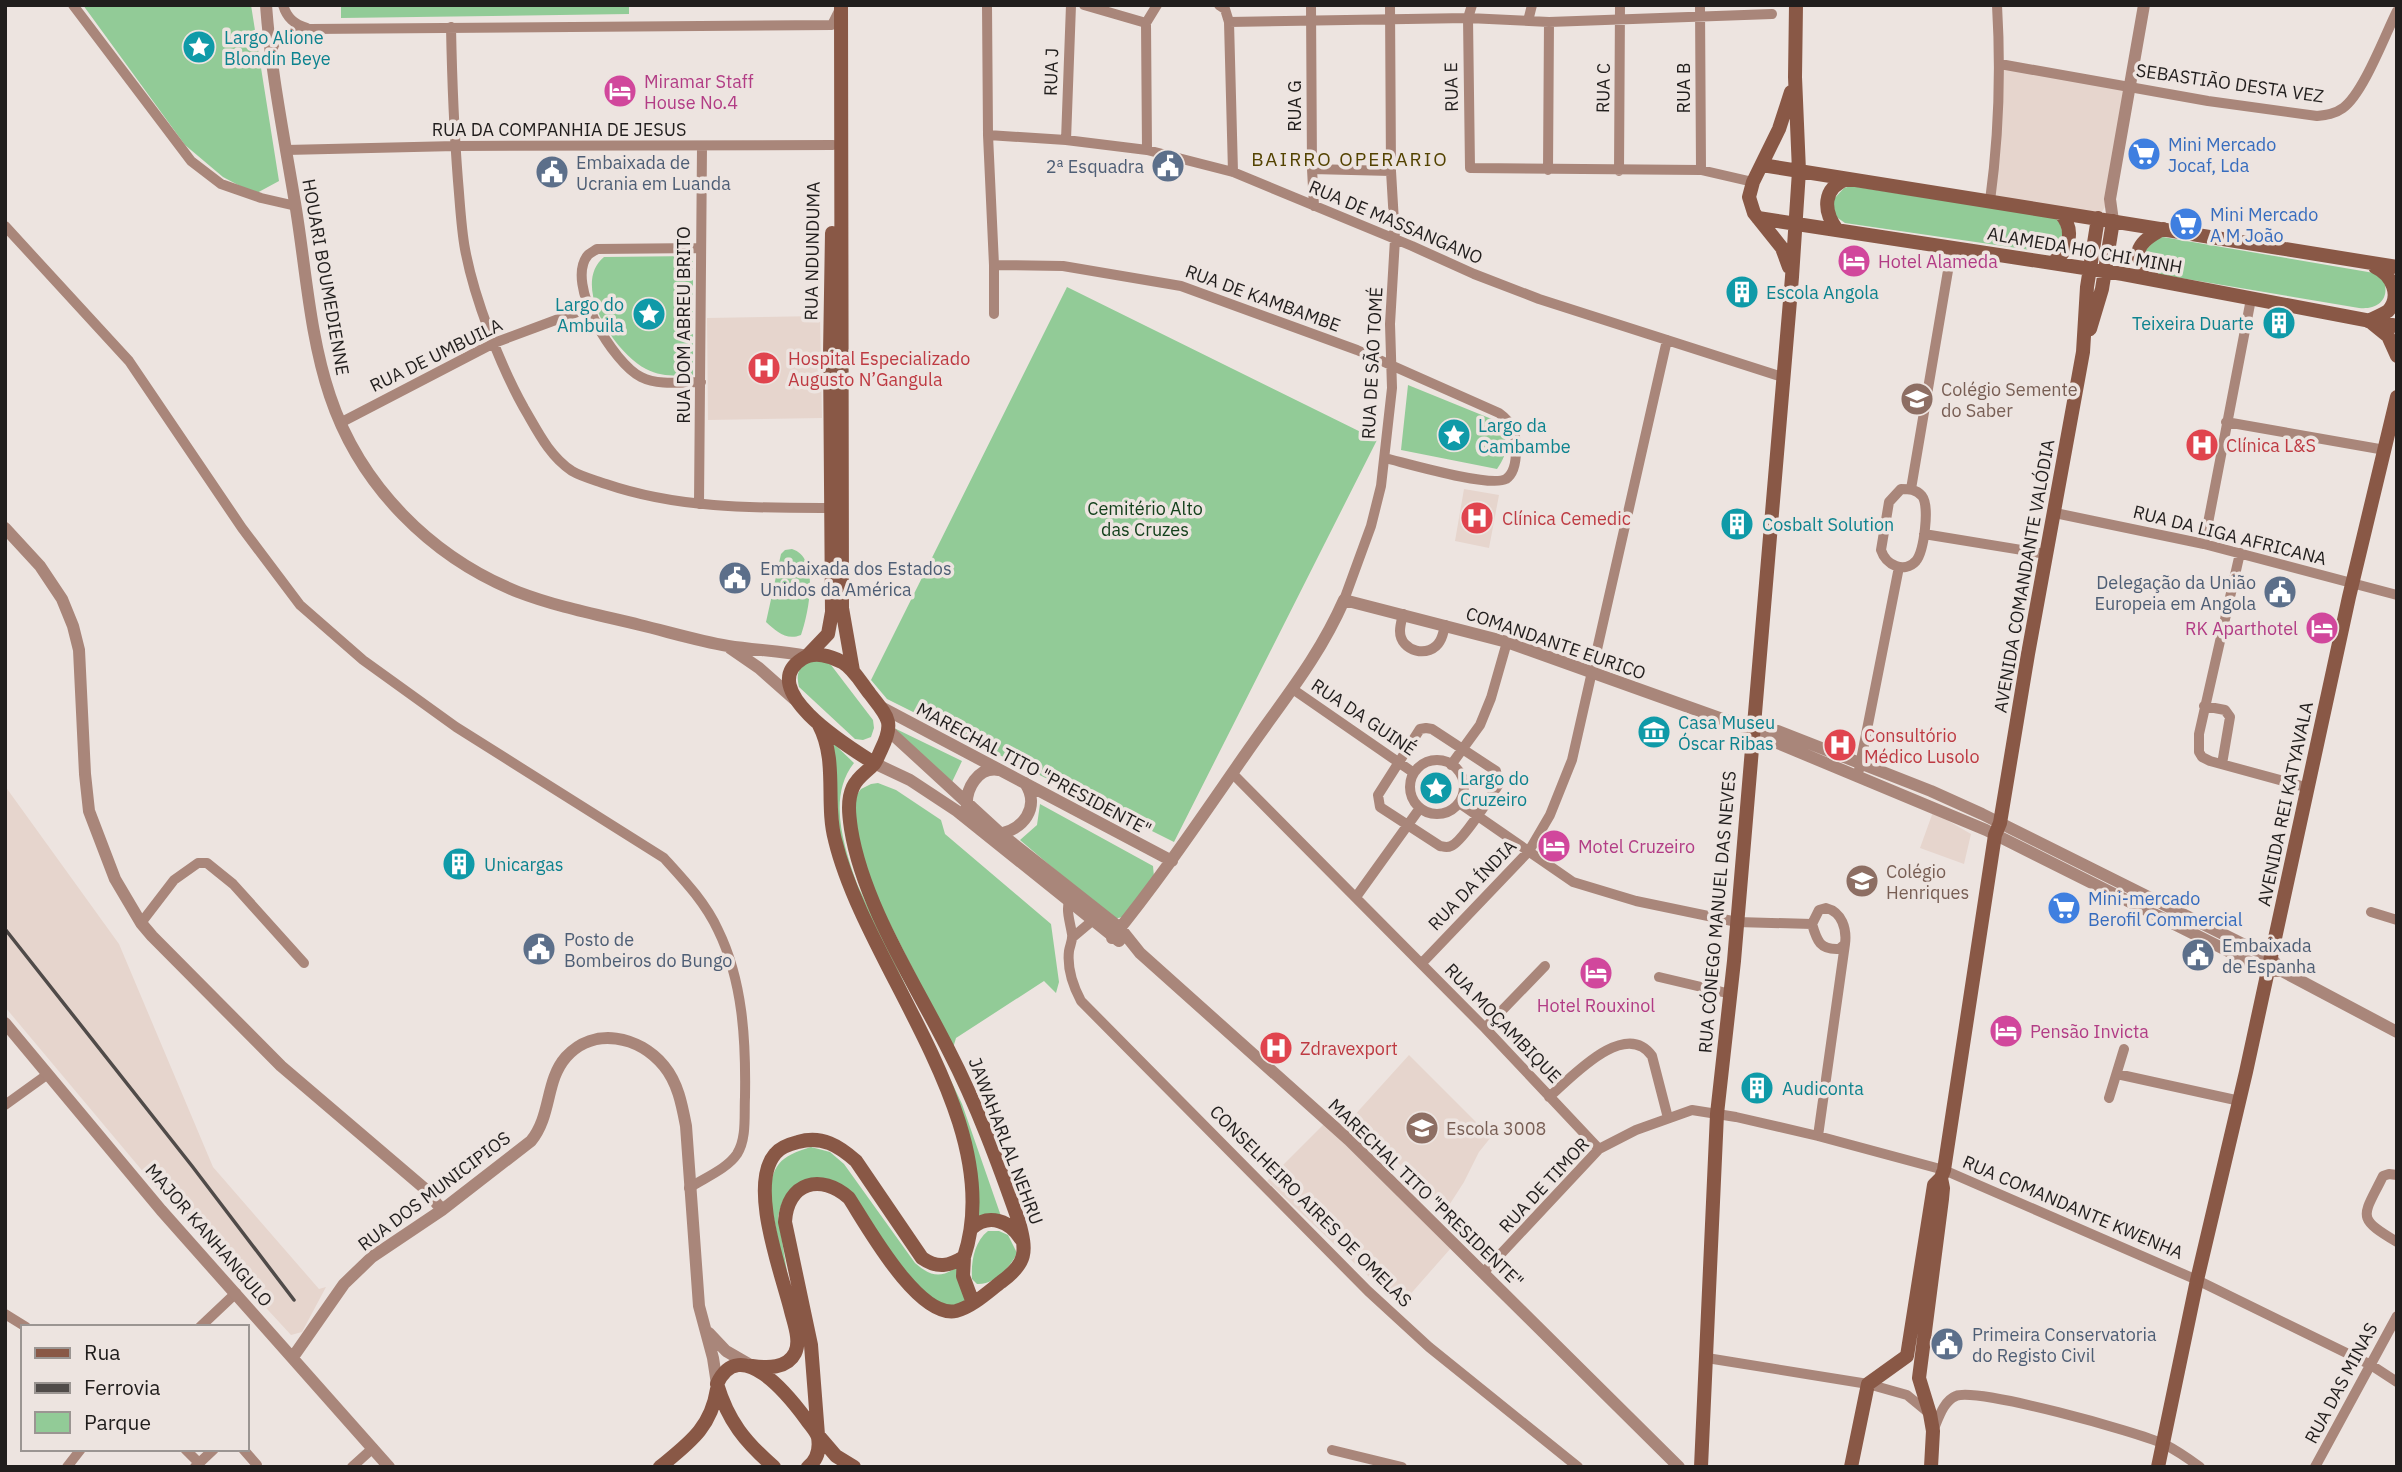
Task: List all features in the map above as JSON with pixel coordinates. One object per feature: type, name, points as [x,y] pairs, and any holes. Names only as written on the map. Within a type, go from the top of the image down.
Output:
[{"type":"main road","points":[[1792,277],[1782,248],[1750,205],[1750,189],[1779,129],[1795,77],[1796,5]]},
{"type":"main road","name":"RUA NDUNDUMA","points":[[794,699],[789,687],[794,666],[822,641],[830,627],[832,25],[838,6]]},
{"type":"main road","name":"RUA NDUNDUMA","points":[[838,6],[844,622],[854,673]]},
{"type":"main road","name":"RUA CÓNEGO MANUEL DAS NEVES","points":[[1701,1467],[1717,1114],[1731,994],[1792,277],[1799,171],[1795,77]]},
{"type":"main road","name":"ALAMEDA HO CHI MINH","points":[[1762,165],[2356,260]]},
{"type":"main road","points":[[1837,230],[1826,211],[1827,201],[1833,187],[1847,178]]},
{"type":"main road","points":[[2052,263],[2063,255],[2070,233],[2067,220],[2060,213]]},
{"type":"main road","name":"ALAMEDA HO CHI MINH","points":[[1758,218],[2090,269],[2397,326]]},
{"type":"main road","name":"AVENIDA COMANDANTE VALÓDIA","points":[[1931,1467],[1933,1431],[1919,1378],[1942,1199],[1942,1174],[1998,829],[2083,352],[2090,269],[2098,218]]},
{"type":"main road","name":"AVENIDA COMANDANTE VALÓDIA","points":[[2083,352],[2105,272],[2113,221]]},
{"type":"main road","points":[[2155,280],[2142,269],[2138,252],[2148,236],[2163,229]]},
{"type":"main road","points":[[2356,260],[2397,257]]},
{"type":"main road","points":[[2356,260],[2397,267]]},
{"type":"main road","points":[[2356,260],[2384,271],[2396,287],[2393,305],[2388,311],[2368,321]]},
{"type":"main road","points":[[2368,321],[2397,316]]},
{"type":"main road","points":[[2368,321],[2379,326],[2388,336],[2397,356]]},
{"type":"main road","name":"AVENIDA REI KATYAVALA","points":[[2158,1467],[2197,1280],[2274,967],[2352,584],[2397,397]]},
{"type":"main road","points":[[807,656],[823,655],[843,663],[854,673],[881,707],[889,723],[890,732]]},
{"type":"main road","points":[[794,699],[817,721],[874,763]]},
{"type":"main road","name":"JAWAHARLAL NEHRU","points":[[817,721],[829,755],[834,838],[846,874],[864,920],[929,1047],[958,1120],[969,1164],[974,1212],[964,1257]]},
{"type":"main road","name":"JAWAHARLAL NEHRU","points":[[818,1435],[811,1345],[785,1222],[788,1205],[797,1191],[813,1184],[829,1184],[839,1189],[849,1198],[892,1266],[941,1310],[954,1312],[973,1303],[1016,1271],[1024,1256],[1024,1243],[1012,1204],[968,1091],[877,912],[851,831],[848,809],[852,789],[858,778],[874,763],[890,732]]},
{"type":"main road","points":[[660,1467],[701,1430],[710,1415],[721,1375],[730,1367],[740,1364],[782,1365],[790,1360],[797,1346],[796,1329],[771,1235],[765,1193],[768,1168],[775,1154],[785,1146],[818,1139],[834,1143],[856,1161],[922,1258],[939,1266],[947,1266],[964,1257]]},
{"type":"main road","name":"AVENIDA COMANDANTE VALÓDIA","points":[[1868,1384],[1907,1356],[1934,1185],[1942,1174]]},
{"type":"main road","points":[[972,1228],[990,1220],[999,1220],[1016,1231],[1024,1243]]},
{"type":"main road","points":[[964,1257],[963,1276],[973,1303]]},
{"type":"main road","points":[[752,1366],[792,1400],[836,1456],[854,1467]]},
{"type":"main road","points":[[717,1384],[732,1422],[743,1437],[774,1467]]},
{"type":"main road","points":[[1851,1467],[1868,1384]]},
{"type":"main road","points":[[808,1467],[817,1456],[818,1435]]},
{"type":"street","points":[[73,5],[191,161],[221,184],[261,198],[296,206]]},
{"type":"street","name":"HOUARI BOUMEDIENNE","points":[[266,5],[271,58],[318,350],[329,395],[340,423],[368,473],[391,503],[429,539],[477,572],[518,592],[555,604],[727,646]]},
{"type":"street","points":[[283,5],[286,14],[296,25],[310,29]]},
{"type":"street","points":[[987,5],[994,314]]},
{"type":"street","name":"RUA J","points":[[1066,140],[1071,5]]},
{"type":"street","points":[[1084,5],[1146,23]]},
{"type":"street","points":[[1147,150],[1146,23],[1157,5]]},
{"type":"street","points":[[1219,5],[1225,9],[1229,23],[1233,172]]},
{"type":"street","name":"RUA G","points":[[1311,5],[1314,206]]},
{"type":"street","name":"RUA DE SÃO TOMÉ","points":[[1116,933],[1172,861],[1294,690],[1334,623],[1371,526],[1385,458],[1392,366],[1390,324],[1395,239],[1391,172],[1390,5]]},
{"type":"street","name":"RUA E","points":[[1472,5],[1468,18],[1470,168],[1548,170]]},
{"type":"street","points":[[1528,21],[1532,5]]},
{"type":"street","name":"RUA C","points":[[1619,171],[1620,5]]},
{"type":"street","name":"RUA B","points":[[1700,5],[1701,170]]},
{"type":"street","points":[[1990,201],[1998,147],[2000,64],[1997,5]]},
{"type":"street","name":"AVENIDA COMANDANTE VALÓDIA","points":[[2113,221],[2110,198],[2144,5]]},
{"type":"street","name":"SEBASTIÃO DESTA VEZ","points":[[2000,64],[2317,116],[2331,114],[2343,108],[2359,88],[2397,11]]},
{"type":"street","points":[[1229,23],[1468,18],[1549,22],[1772,14]]},
{"type":"street","points":[[1549,22],[1548,170],[1701,170],[1753,182]]},
{"type":"street","points":[[271,58],[276,41],[288,33],[310,29],[832,25]]},
{"type":"street","points":[[451,27],[456,146],[465,249],[494,343],[513,388],[543,441],[557,459],[573,471],[628,491],[699,504],[747,508],[832,508]]},
{"type":"street","name":"RUA DE MASSANGANO","points":[[988,135],[1066,140],[1147,150],[1233,172],[1539,299],[1783,377]]},
{"type":"street","name":"RUA DA COMPANHIA DE JESUS","points":[[286,150],[456,146],[833,145]]},
{"type":"street","name":"RUA DOM ABREU BRITO","points":[[699,504],[702,146]]},
{"type":"street","points":[[1312,169],[1391,172]]},
{"type":"street","name":"AVENIDA COMANDANTE VALÓDIA","points":[[2098,218],[2110,198]]},
{"type":"street","points":[[5,226],[129,360],[226,505],[300,605],[363,660],[435,713],[664,858],[689,885],[719,930],[732,969],[743,1016],[745,1086],[744,1132],[736,1156],[689,1188]]},
{"type":"street","points":[[1911,489],[1952,247]]},
{"type":"street","points":[[701,248],[597,249],[588,256],[583,267],[588,308],[604,339],[628,369],[655,382],[701,382]]},
{"type":"street","name":"RUA DE KAMBAMBE","points":[[994,265],[1063,265],[1181,286],[1357,350],[1499,413],[1509,420],[1515,431],[1513,472],[1497,482],[1385,458]]},
{"type":"street","points":[[2204,544],[2225,422],[2251,299]]},
{"type":"street","name":"RUA DE UMBUILA","points":[[340,423],[494,343],[588,308]]},
{"type":"street","name":"RUA DA ÍNDIA","points":[[1422,963],[1530,852],[1550,815],[1572,761],[1667,340]]},
{"type":"street","points":[[2225,422],[2385,450]]},
{"type":"street","points":[[1901,489],[1911,489],[1922,496],[1926,509],[1924,534],[1919,557],[1910,566],[1892,565],[1883,556],[1881,550],[1889,502],[1901,489]]},
{"type":"street","name":"RUA DA LIGA AFRICANA","points":[[2055,513],[2204,544],[2397,594]]},
{"type":"street","points":[[5,528],[40,566],[62,599],[74,626],[79,650],[89,811],[115,879],[141,923],[281,1066],[424,1188],[442,1210]]},
{"type":"street","points":[[1924,534],[2046,554]]},
{"type":"street","points":[[2240,553],[2204,706],[2199,752],[2202,758],[2309,788]]},
{"type":"street","points":[[1859,769],[1899,567]]},
{"type":"street","name":"COMANDANTE EURICO","points":[[1344,600],[1507,642],[1754,730],[1775,742],[1859,769],[1998,829],[2274,967],[2397,1032]]},
{"type":"street","points":[[1403,614],[1401,638],[1416,651],[1430,650],[1436,646],[1445,625]]},
{"type":"street","points":[[1451,765],[1480,725],[1491,698],[1507,642]]},
{"type":"street","points":[[727,646],[807,656]]},
{"type":"street","points":[[727,646],[759,668],[794,699]]},
{"type":"street","name":"RUA DA GUINÉ","points":[[1294,690],[1414,772]]},
{"type":"street","points":[[2204,706],[2225,710],[2230,717],[2222,764]]},
{"type":"street","name":"MARECHAL TITO \"PRESIDENTE\"","points":[[881,707],[1172,861]]},
{"type":"street","points":[[1420,729],[1432,729],[1462,749],[1496,771],[1499,784],[1454,845],[1447,848],[1440,846],[1380,807],[1377,802],[1378,795],[1420,729]]},
{"type":"street","name":"MARECHAL TITO \"PRESIDENTE\"","points":[[890,732],[966,804],[1072,897]]},
{"type":"street","points":[[1443,761],[1451,765],[1462,778],[1463,786],[1458,803],[1445,813],[1428,813],[1415,803],[1410,787],[1414,772],[1427,762],[1443,761]]},
{"type":"street","name":"MARECHAL TITO \"PRESIDENTE\"","points":[[874,763],[909,780],[969,822],[1072,897],[1140,953],[1349,1140],[1679,1467]]},
{"type":"street","points":[[969,822],[967,794],[977,777],[995,769],[1003,771]]},
{"type":"street","name":"RUA MOÇAMBIQUE","points":[[1233,774],[1422,963],[1599,1149]]},
{"type":"street","points":[[986,835],[1002,834],[1020,826],[1027,818],[1031,798],[1025,783]]},
{"type":"street","points":[[1458,803],[1573,882],[1636,901],[1737,922],[1812,924]]},
{"type":"street","points":[[1356,897],[1420,808]]},
{"type":"street","points":[[141,923],[174,880],[198,863],[207,863],[233,884],[304,963]]},
{"type":"street","name":"CONSELHEIRO AIRES DE OMELAS","points":[[1072,897],[1068,917],[1073,937],[1069,952],[1070,967],[1081,1001],[1368,1291],[1429,1347],[1578,1467]]},
{"type":"street","points":[[1818,1136],[1845,944],[1846,933],[1831,909],[1819,911],[1812,924],[1818,942],[1824,949],[1839,949],[1845,944]]},
{"type":"street","points":[[2371,912],[2397,920]]},
{"type":"street","points":[[1073,937],[1096,916]]},
{"type":"street","points":[[1485,1028],[1545,966]]},
{"type":"street","points":[[1659,976],[1731,994]]},
{"type":"street","name":"MAJOR KANHANGULO","points":[[5,1023],[162,1210],[390,1467]]},
{"type":"street","name":"RUA DOS MUNICIPIOS","points":[[293,1357],[344,1284],[372,1257],[442,1210],[536,1135],[545,1118],[557,1071],[565,1059],[584,1042],[609,1037],[641,1047],[665,1067],[681,1100],[686,1126],[699,1307],[717,1384]]},
{"type":"street","points":[[1549,1097],[1612,1046],[1633,1044],[1647,1049],[1652,1056],[1668,1118]]},
{"type":"street","points":[[2109,1098],[2124,1049]]},
{"type":"street","points":[[5,1105],[48,1074]]},
{"type":"street","points":[[2117,1074],[2240,1101]]},
{"type":"street","name":"RUA DE TIMOR","points":[[1483,1273],[1599,1149],[1636,1130],[1692,1110],[1717,1114]]},
{"type":"street","name":"RUA COMANDANTE KWENHA","points":[[1717,1114],[1818,1136],[1942,1174],[2197,1280],[2371,1365],[2397,1382]]},
{"type":"street","points":[[2397,1175],[2383,1176],[2367,1209],[2366,1219],[2371,1227],[2397,1242]]},
{"type":"street","points":[[203,1325],[236,1293]]},
{"type":"street","points":[[5,1314],[23,1325]]},
{"type":"street","name":"RUA DAS MINAS","points":[[2315,1467],[2397,1316]]},
{"type":"street","points":[[705,1327],[726,1351],[752,1366]]},
{"type":"street","points":[[1707,1358],[1868,1384],[1907,1395],[1930,1414]]},
{"type":"street","points":[[1933,1431],[1947,1402],[1956,1396],[1979,1396],[2046,1409],[2164,1444],[2200,1467]]},
{"type":"street","points":[[352,1467],[373,1448]]},
{"type":"street","points":[[1332,1450],[1402,1467]]},
{"type":"street","points":[[67,1467],[80,1451]]},
{"type":"street","points":[[197,1465],[212,1451]]},
{"type":"street","points":[[245,1451],[257,1465]]},
{"type":"shaded area","points":[[2000,64],[2129,87],[2110,199],[2098,218],[1990,201]]},
{"type":"shaded area","name":"Hospital Especializado Augusto N’Gangula","points":[[820,316],[822,418],[708,420],[707,318]]},
{"type":"shaded area","name":"Clínica Cemedic","points":[[1464,489],[1499,495],[1489,548],[1455,541]]},
{"type":"shaded area","points":[[5,786],[119,944],[213,1167],[319,1289],[326,1287],[302,1332],[291,1335],[166,1199],[5,1007]]},
{"type":"shaded area","points":[[1933,812],[1971,834],[1964,864],[1920,848]]},
{"type":"shaded area","name":"Escola 3008","points":[[1409,1055],[1491,1137],[1479,1152],[1446,1210],[1352,1118]]},
{"type":"shaded area","points":[[1324,1124],[1451,1248],[1400,1306],[1267,1181]]},
{"type":"green space","points":[[83,5],[251,5],[279,181],[255,194],[223,177],[185,145]]},
{"type":"green space","points":[[341,5],[629,5],[629,14],[341,18]]},
{"type":"green space","points":[[1851,186],[2056,218],[2061,225],[2062,236],[2057,247],[2044,252],[1845,223],[1835,216],[1833,200],[1844,188]]},
{"type":"green space","points":[[2163,237],[2374,273],[2384,281],[2385,294],[2376,305],[2359,308],[2157,274],[2147,267],[2145,251],[2156,239]]},
{"type":"green space","points":[[693,256],[693,375],[652,372],[634,361],[622,349],[601,318],[594,301],[592,284],[595,269],[604,257]]},
{"type":"green space","name":"Cemitério Alto das Cruzes","points":[[1067,287],[1377,440],[1174,842],[887,699],[871,680]]},
{"type":"green space","points":[[1408,385],[1499,422],[1506,446],[1504,457],[1497,469],[1401,450]]},
{"type":"green space","points":[[792,549],[801,554],[807,563],[810,587],[807,614],[801,635],[796,637],[782,634],[766,622],[781,554]]},
{"type":"green space","points":[[808,660],[823,660],[831,665],[873,720],[871,737],[855,739],[799,687],[799,672]]},
{"type":"green space","points":[[892,727],[962,761],[952,782]]},
{"type":"green space","points":[[831,741],[854,763],[841,791],[840,822],[857,884],[962,1104],[1002,1219],[976,1224],[971,1161],[847,868],[840,837]]},
{"type":"green space","points":[[878,783],[896,790],[941,820],[945,834],[1051,924],[1059,982],[1056,993],[1044,981],[956,1038],[953,1048],[865,875],[854,823],[856,796],[861,789]]},
{"type":"green space","points":[[1040,804],[1153,866],[1154,877],[1123,917],[1113,919],[1020,840],[1037,825]]},
{"type":"green space","points":[[811,1147],[830,1152],[844,1164],[921,1268],[942,1274],[959,1265],[966,1301],[956,1306],[945,1305],[917,1286],[889,1255],[845,1190],[792,1189],[783,1200],[778,1216],[800,1352],[770,1198],[772,1177],[779,1163],[792,1154]]},
{"type":"green space","points":[[988,1231],[999,1231],[1008,1235],[1017,1253],[1001,1274],[989,1282],[977,1284],[972,1279],[973,1259],[979,1241]]},
{"type":"railway","points":[[5,929],[294,1300]]},
{"type":"place","name":"Largo Alione Blondin Beye","points":[[199,47]]},
{"type":"place","name":"Miramar Staff House No.4","points":[[620,91]]},
{"type":"place","name":"Mini Mercado Jocaf, Lda","points":[[2144,154]]},
{"type":"place","name":"2ª Esquadra","points":[[1168,166]]},
{"type":"place","name":"Embaixada de Ucrania em Luanda","points":[[552,172]]},
{"type":"place","name":"Mini Mercado A M João","points":[[2186,224]]},
{"type":"place","name":"Hotel Alameda","points":[[1854,261]]},
{"type":"place","name":"Escola Angola","points":[[1742,292]]},
{"type":"place","name":"Largo do Ambuila","points":[[649,314]]},
{"type":"place","name":"Teixeira Duarte","points":[[2279,323]]},
{"type":"place","name":"Hospital Especializado Augusto N’Gangula","points":[[764,368]]},
{"type":"place","name":"Colégio Semente do Saber","points":[[1917,399]]},
{"type":"place","name":"Largo da Cambambe","points":[[1454,435]]},
{"type":"place","name":"Clínica L&S","points":[[2202,445]]},
{"type":"place","name":"Clínica Cemedic","points":[[1477,518]]},
{"type":"place","name":"Cosbalt Solution","points":[[1737,524]]},
{"type":"place","name":"Embaixada dos Estados Unidos da América","points":[[735,578]]},
{"type":"place","name":"Delegação da União Europeia em Angola","points":[[2280,592]]},
{"type":"place","name":"RK Aparthotel","points":[[2322,628]]},
{"type":"place","name":"Casa Museu Óscar Ribas","points":[[1654,732]]},
{"type":"place","name":"Consultório Médico Lusolo","points":[[1840,745]]},
{"type":"place","name":"Largo do Cruzeiro","points":[[1436,788]]},
{"type":"place","name":"Motel Cruzeiro","points":[[1554,846]]},
{"type":"place","name":"Unicargas","points":[[459,864]]},
{"type":"place","name":"Colégio Henriques","points":[[1862,881]]},
{"type":"place","name":"Mini-mercado Berofil Commercial","points":[[2064,908]]},
{"type":"place","name":"Posto de Bombeiros do Bungo","points":[[539,949]]},
{"type":"place","name":"Embaixada de Espanha","points":[[2198,955]]},
{"type":"place","name":"Hotel Rouxinol","points":[[1596,973]]},
{"type":"place","name":"Pensão Invicta","points":[[2006,1031]]},
{"type":"place","name":"Zdravexport","points":[[1276,1048]]},
{"type":"place","name":"Audiconta","points":[[1757,1088]]},
{"type":"place","name":"Escola 3008","points":[[1422,1128]]},
{"type":"place","name":"Primeira Conservatoria do Registo Civil","points":[[1947,1344]]},
{"type":"district","name":"BAIRRO OPERARIO","points":[[1350,159]]}]
